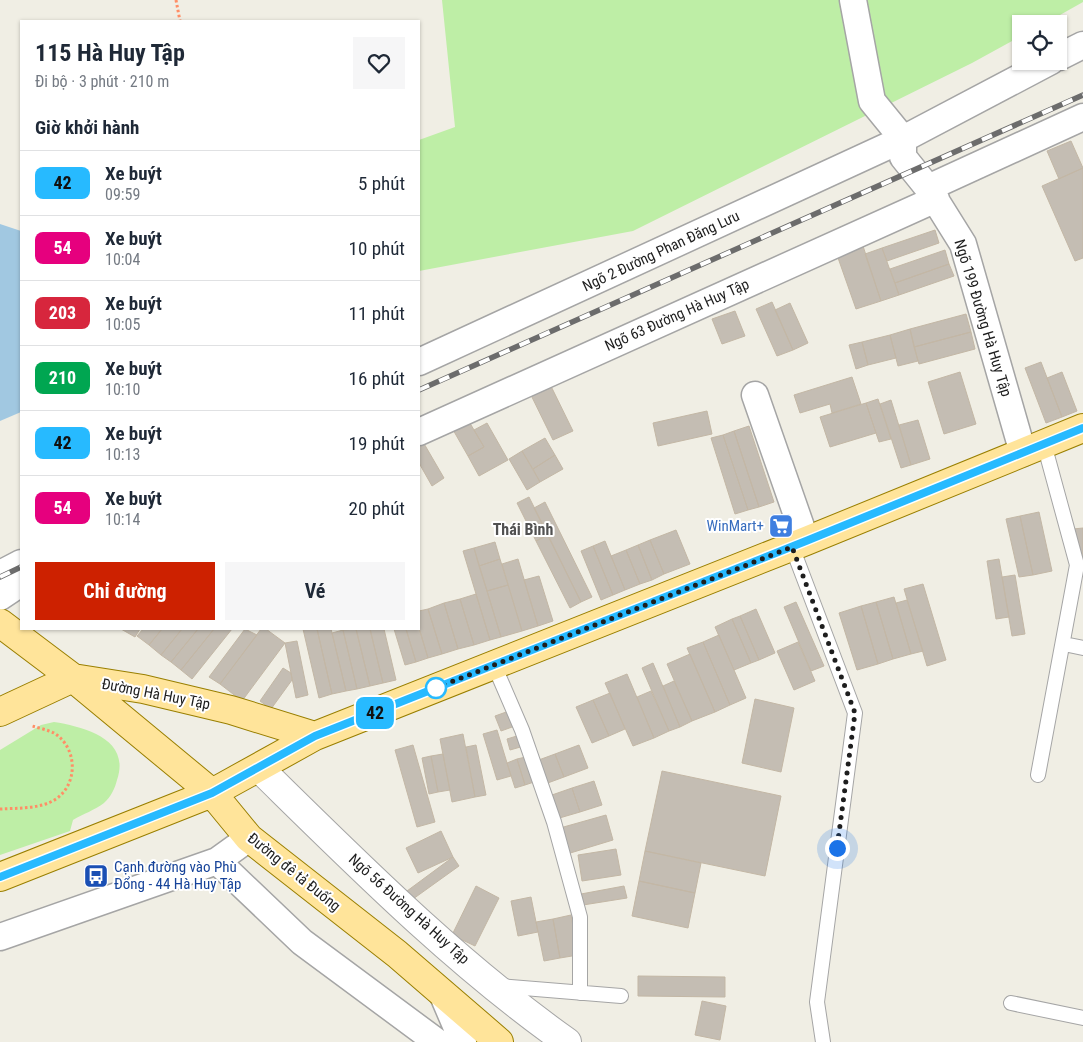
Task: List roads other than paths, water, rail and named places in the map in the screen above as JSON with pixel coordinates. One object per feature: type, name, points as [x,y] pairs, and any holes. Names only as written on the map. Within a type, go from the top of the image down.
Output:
[{"type":"main road","points":[[0,877],[212,793],[315,736],[799,544],[1083,428]]},
{"type":"main road","name":"Đường đê tả Đuống","points":[[0,623],[73,678],[212,793],[249,838],[389,948],[499,1042]]},
{"type":"main road","points":[[0,712],[73,678]]},
{"type":"main road","name":"Đường Hà Huy Tập","points":[[73,678],[143,689],[231,710],[315,736]]},
{"type":"street","points":[[853,0],[872,101],[903,139]]},
{"type":"street","points":[[1067,53],[1083,45]]},
{"type":"street","name":"Ngõ 2 Đường Phan Đăng Lưu","points":[[420,362],[903,139],[1034,70]]},
{"type":"street","name":"Ngõ 63 Đường Hà Huy Tập","points":[[420,432],[932,193],[1083,118]]},
{"type":"street","name":"Ngõ 199 Đường Hà Huy Tập","points":[[903,139],[903,157],[932,193],[963,244],[1033,449]]},
{"type":"street","points":[[755,395],[799,544]]},
{"type":"street","points":[[0,574],[20,564]]},
{"type":"street","points":[[0,597],[20,585]]},
{"type":"street","name":"Ngõ 56 Đường Hà Huy Tập","points":[[259,768],[403,908],[494,985],[566,1042]]},
{"type":"street","points":[[0,938],[217,861],[249,838]]},
{"type":"street","points":[[217,861],[302,942],[437,1042]]},
{"type":"street","points":[[442,993],[463,1042]]},
{"type":"lane","points":[[1033,449],[1076,565],[1064,644],[1038,775]]},
{"type":"lane","points":[[799,544],[855,713],[817,1002],[823,1042]]},
{"type":"lane","points":[[1064,644],[1083,648]]},
{"type":"lane","points":[[494,665],[522,730],[554,822],[580,917],[580,993]]},
{"type":"lane","points":[[494,985],[621,996]]},
{"type":"lane","points":[[1010,1003],[1083,1018]]},
{"type":"water","points":[[0,224],[20,231],[20,412],[0,421]]},
{"type":"railway","points":[[420,390],[1083,95]]},
{"type":"railway","points":[[0,577],[20,567]]},
{"type":"place","name":"WinMart+","points":[[781,526]]},
{"type":"place","name":"Cạnh đường vào Phù Đổng - 44 Hà Huy Tập","points":[[96,876]]},
{"type":"district","name":"Thái Bình","points":[[523,529]]}]
